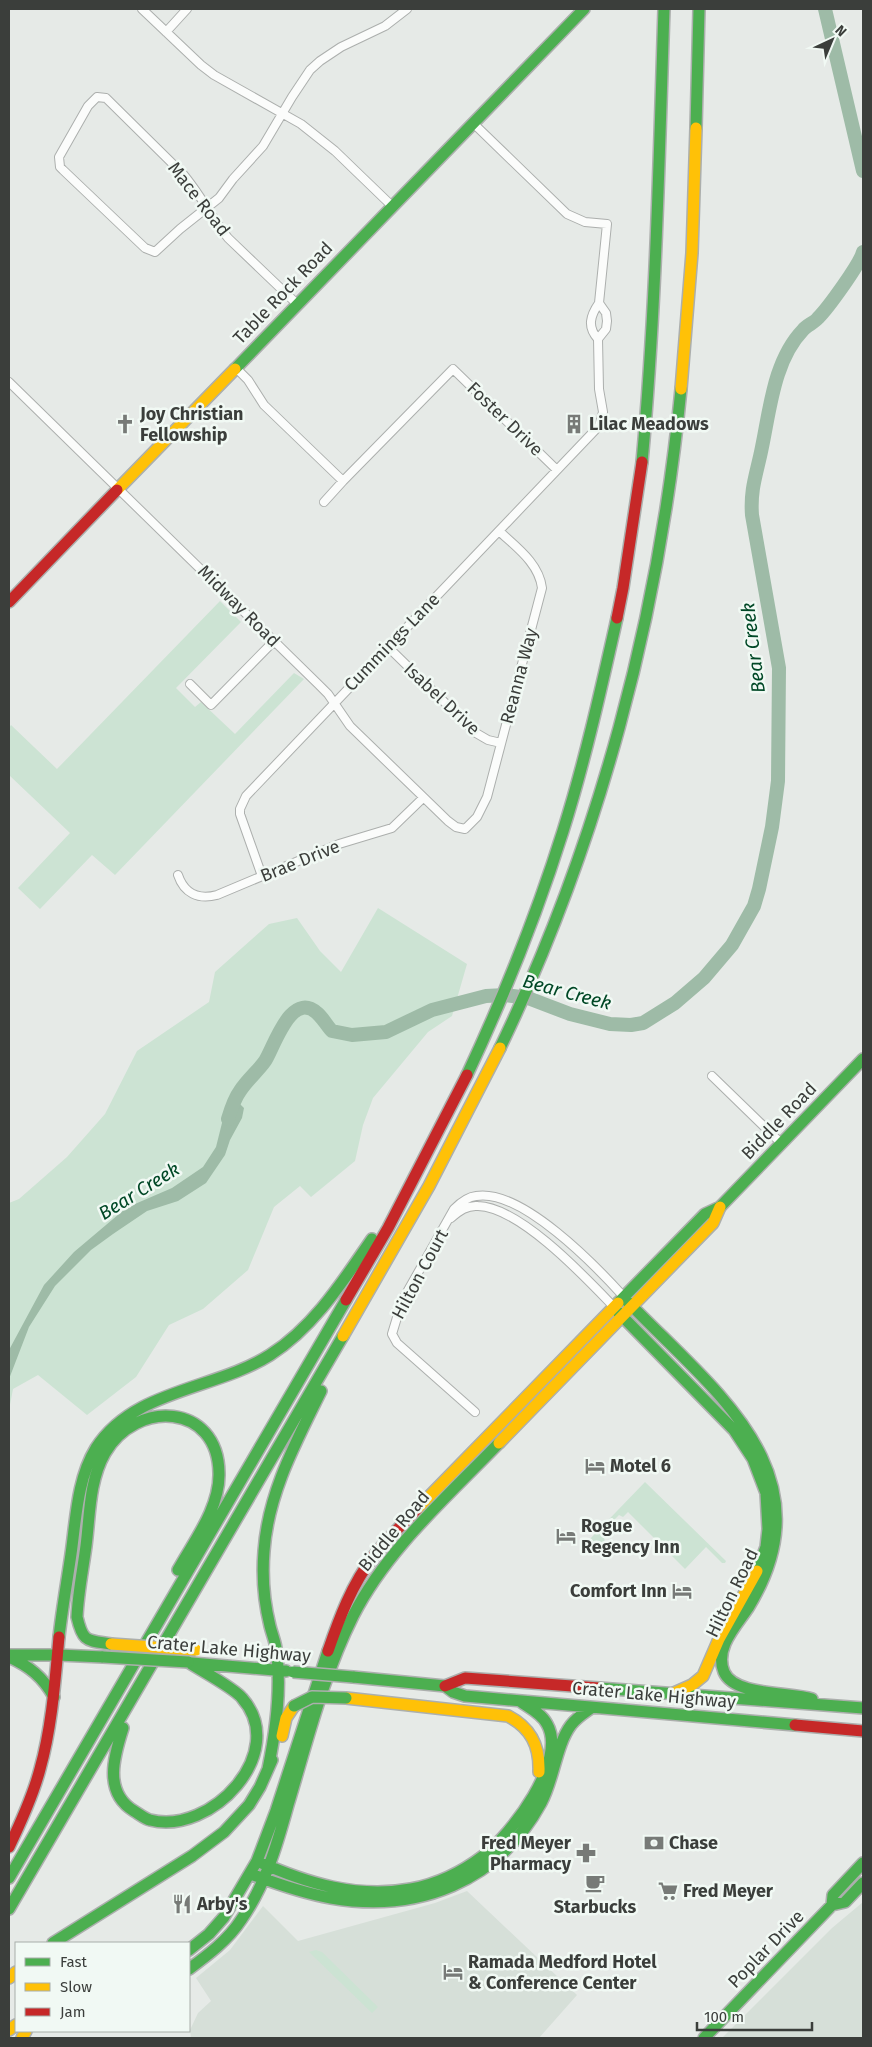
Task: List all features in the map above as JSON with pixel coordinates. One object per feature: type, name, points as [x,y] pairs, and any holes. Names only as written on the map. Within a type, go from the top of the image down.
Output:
[{"type":"main road","name":"Table Rock Road","points":[[9,602],[296,303],[584,9]]},
{"type":"main road","points":[[9,1878],[400,1206],[450,1110],[484,1038],[535,911],[566,822],[599,699],[624,579],[640,480],[651,367],[655,290],[664,9]]},
{"type":"main road","points":[[9,1908],[335,1350],[441,1164],[503,1042],[533,975],[563,898],[612,756],[641,641],[662,535],[680,405],[690,286],[699,9]]},
{"type":"main road","name":"Biddle Road","points":[[190,1949],[209,1934],[224,1917],[257,1861],[276,1811],[334,1631],[364,1571],[384,1544],[614,1307],[706,1214],[720,1207],[863,1059]]},
{"type":"main road","points":[[9,1847],[25,1815],[40,1776],[48,1743],[58,1655],[82,1487],[89,1463],[104,1438],[122,1420],[149,1402],[244,1369],[273,1353],[297,1336],[318,1315],[380,1228],[400,1206]]},
{"type":"main road","name":"Biddle Road","points":[[190,1968],[219,1946],[232,1932],[250,1907],[264,1879],[337,1652],[371,1585],[394,1554],[421,1524],[714,1223],[720,1207]]},
{"type":"main road","name":"Hilton Road","points":[[624,1297],[732,1410],[762,1457],[774,1491],[777,1524],[772,1555],[760,1585],[724,1646],[722,1667],[726,1676],[734,1684],[746,1689],[809,1697],[822,1704]]},
{"type":"main road","name":"Hilton Road","points":[[614,1307],[734,1430],[753,1459],[761,1476],[768,1512],[768,1529],[761,1564],[719,1639],[708,1669],[692,1685],[671,1695]]},
{"type":"main road","points":[[268,1769],[272,1748],[278,1670],[276,1646],[270,1629],[264,1585],[266,1537],[276,1493],[304,1426],[334,1365],[335,1350]]},
{"type":"main road","points":[[156,1626],[171,1584],[213,1502],[218,1486],[219,1474],[212,1443],[202,1431],[189,1422],[175,1416],[160,1415],[139,1420],[116,1437],[101,1461],[93,1486],[77,1617],[81,1633],[88,1640],[111,1644],[196,1650],[230,1666]]},
{"type":"main road","points":[[9,1656],[42,1677],[54,1697]]},
{"type":"main road","name":"Crater Lake Highway","points":[[9,1656],[103,1656],[188,1662],[445,1686],[453,1692],[465,1696],[863,1730]]},
{"type":"main road","points":[[136,1691],[112,1764],[112,1777],[119,1797],[131,1810],[140,1816],[159,1822],[181,1821],[206,1812],[230,1794],[247,1773],[256,1753],[259,1735],[254,1712],[242,1698],[188,1662]]},
{"type":"main road","name":"Crater Lake Highway","points":[[445,1686],[465,1678],[863,1708]]},
{"type":"main road","points":[[55,1942],[192,1856],[219,1836],[249,1805],[260,1788],[281,1740],[286,1718],[294,1706],[314,1696],[496,1714],[518,1720],[531,1734],[539,1752],[540,1766],[536,1787]]},
{"type":"main road","points":[[257,1861],[302,1880],[349,1891],[393,1892],[422,1886],[459,1871],[490,1851],[517,1822],[549,1759],[551,1737],[544,1721],[520,1701]]},
{"type":"main road","points":[[250,1874],[277,1885],[327,1897],[375,1903],[421,1898],[458,1884],[495,1860],[524,1829],[539,1806],[550,1782],[566,1732],[574,1722],[591,1708]]},
{"type":"main road","name":"Poplar Drive","points":[[832,1905],[833,1895],[863,1863]]},
{"type":"main road","name":"Poplar Drive","points":[[704,2038],[832,1905],[844,1902],[863,1883]]},
{"type":"street","points":[[142,9],[214,75],[301,124],[335,151],[392,206]]},
{"type":"street","points":[[166,32],[187,9]]},
{"type":"street","points":[[207,208],[219,198],[233,179],[258,152],[310,70],[341,47],[385,26],[407,9]]},
{"type":"street","name":"Mace Road","points":[[207,208],[180,229],[159,250],[149,251],[63,170],[58,162],[60,154],[93,99],[101,97],[110,102],[173,164],[191,184],[228,238],[296,303]]},
{"type":"street","points":[[473,123],[567,214],[585,222],[607,224],[599,303],[592,312],[590,322],[592,332],[598,339],[606,329],[607,321],[606,313],[599,303]]},
{"type":"street","name":"Cummings Lane","points":[[262,876],[242,822],[240,809],[243,801],[250,791],[599,426],[602,421],[603,412],[599,389],[598,339]]},
{"type":"street","points":[[235,367],[248,380],[264,405],[343,481],[324,502]]},
{"type":"street","name":"Foster Drive","points":[[343,481],[453,369],[557,470]]},
{"type":"street","name":"Midway Road","points":[[9,382],[328,694],[350,726],[422,798],[456,827],[465,829]]},
{"type":"street","name":"Reanna Way","points":[[465,829],[477,817],[485,804],[542,588],[541,579],[531,562],[499,531]]},
{"type":"street","points":[[190,684],[211,705],[274,641]]},
{"type":"street","name":"Isabel Drive","points":[[388,647],[476,733],[488,740],[501,744]]},
{"type":"street","name":"Brae Drive","points":[[178,875],[187,891],[195,895],[210,897],[339,844],[392,828],[422,798]]},
{"type":"street","points":[[712,1076],[781,1143]]},
{"type":"street","name":"Hilton Court","points":[[475,1412],[397,1343],[392,1334],[402,1301],[454,1209],[459,1204],[476,1196],[488,1196],[507,1201],[545,1223],[562,1236],[624,1297]]},
{"type":"street","name":"Hilton Court","points":[[449,1219],[463,1209],[480,1206],[489,1208],[517,1221],[551,1245],[614,1307]]},
{"type":"shaded area","points":[[220,601],[241,622],[176,688],[195,707],[201,702],[235,734],[294,673],[304,679],[115,875],[92,855],[40,909],[18,888],[70,833],[9,775],[9,728],[11,725],[57,769]]},
{"type":"shaded area","points":[[378,908],[467,964],[452,1016],[428,1032],[373,1098],[363,1125],[355,1161],[311,1197],[300,1186],[274,1207],[248,1270],[203,1309],[169,1325],[136,1377],[87,1415],[38,1375],[13,1389],[9,1410],[9,1203],[19,1199],[67,1157],[105,1114],[137,1051],[209,1002],[215,972],[269,924],[297,918],[320,951],[341,972]]},
{"type":"shaded area","points":[[230,1103],[239,1103],[244,1108],[242,1118],[230,1140],[225,1155],[206,1183],[178,1201],[147,1211],[91,1250],[55,1286],[29,1327],[9,1379],[9,1350],[44,1285],[74,1252],[128,1207],[172,1188],[203,1167],[216,1147],[225,1111]]},
{"type":"shaded area","points":[[645,1482],[726,1561],[725,1563],[722,1563],[706,1547],[685,1569],[628,1512],[623,1517],[619,1515],[607,1527],[610,1530],[604,1537],[606,1549],[603,1553],[589,1540]]},
{"type":"shaded area","points":[[467,1891],[577,1995],[539,2038],[191,2038],[190,2030],[198,2013],[211,2001],[196,1978],[230,1950],[263,1906],[298,1941],[435,1903]]},
{"type":"shaded area","points":[[863,1902],[863,2038],[722,2038],[832,1928]]},
{"type":"shaded area","points":[[316,1950],[322,1952],[378,2007],[372,2013],[309,1952]]},
{"type":"waterway","name":"Bear Creek","points":[[825,9],[863,171]]},
{"type":"waterway","name":"Bear Creek","points":[[228,1119],[238,1094],[265,1061],[291,1014],[299,1009],[308,1008],[317,1013],[332,1031],[352,1035],[386,1032],[432,1010],[486,996],[505,995],[528,998],[570,1014],[610,1024],[631,1025],[643,1023],[675,1003],[704,978],[732,945],[754,906],[759,889],[772,827],[778,781],[779,668],[752,515],[754,481],[771,401],[779,370],[785,356],[803,330],[823,313],[836,296],[863,252]]},
{"type":"traffic: fast","points":[[235,369],[584,9]]},
{"type":"traffic: fast","points":[[642,462],[654,292],[664,9]]},
{"type":"traffic: fast","points":[[696,128],[699,9]]},
{"type":"traffic: fast","points":[[500,1048],[535,970],[567,890],[595,809],[619,727],[640,643],[657,559],[671,474],[681,389]]},
{"type":"traffic: fast","points":[[467,1075],[519,954],[553,862],[586,752],[617,618]]},
{"type":"traffic: fast","points":[[618,1303],[705,1214],[720,1207],[863,1059]]},
{"type":"traffic: fast","points":[[59,1637],[78,1500],[85,1473],[96,1448],[112,1428],[131,1414],[177,1392],[248,1367],[286,1344],[327,1302],[372,1239]]},
{"type":"traffic: fast","points":[[9,1878],[346,1300]]},
{"type":"traffic: fast","points":[[628,1302],[725,1402],[751,1437],[769,1475],[776,1516],[770,1560],[748,1608],[732,1630],[724,1646],[722,1654],[724,1672],[730,1680],[750,1689],[812,1699]]},
{"type":"traffic: fast","points":[[618,1312],[734,1430],[753,1459],[766,1493],[768,1529],[766,1547],[757,1571]]},
{"type":"traffic: fast","points":[[9,1909],[343,1336]]},
{"type":"traffic: fast","points":[[268,1769],[276,1724],[278,1663],[266,1608],[264,1588],[263,1560],[267,1530],[277,1488],[302,1429],[321,1391]]},
{"type":"traffic: fast","points":[[111,1644],[87,1639],[81,1632],[77,1617],[93,1487],[105,1453],[119,1435],[136,1424],[154,1417],[173,1416],[191,1422],[205,1433],[215,1450],[219,1473],[218,1486],[211,1511],[178,1570]]},
{"type":"traffic: fast","points":[[190,1968],[230,1934],[241,1920],[264,1879],[275,1850],[324,1686],[342,1639],[367,1592],[400,1546],[499,1443]]},
{"type":"traffic: fast","points":[[190,1949],[209,1934],[224,1917],[257,1861],[276,1811],[328,1651]]},
{"type":"traffic: fast","points":[[9,1655],[58,1655]]},
{"type":"traffic: fast","points":[[58,1655],[103,1657]]},
{"type":"traffic: fast","points":[[9,1657],[35,1673],[54,1697]]},
{"type":"traffic: fast","points":[[103,1657],[188,1662]]},
{"type":"traffic: fast","points":[[123,1728],[114,1762],[115,1784],[118,1794],[124,1803],[146,1819],[173,1822],[197,1815],[219,1803],[237,1785],[250,1765],[256,1742],[254,1719],[238,1694],[188,1662]]},
{"type":"traffic: fast","points":[[192,1663],[286,1671]]},
{"type":"traffic: fast","points":[[293,1672],[353,1677]]},
{"type":"traffic: fast","points":[[353,1677],[445,1686],[453,1692],[465,1696],[795,1725]]},
{"type":"traffic: fast","points":[[599,1688],[863,1708]]},
{"type":"traffic: fast","points":[[294,1706],[312,1697],[346,1698]]},
{"type":"traffic: fast","points":[[257,1861],[313,1882],[332,1887],[371,1892],[391,1892],[421,1887],[440,1881],[467,1867],[495,1846],[521,1815],[533,1796],[550,1757],[551,1739],[545,1720],[521,1702]]},
{"type":"traffic: fast","points":[[251,1874],[310,1894],[363,1901],[394,1901],[424,1895],[452,1886],[479,1872],[502,1853],[523,1830],[545,1794],[566,1733],[575,1720],[591,1708]]},
{"type":"traffic: fast","points":[[55,1942],[192,1856],[224,1832],[249,1805],[260,1787],[272,1760]]},
{"type":"traffic: fast","points":[[832,1905],[833,1895],[863,1863]]},
{"type":"traffic: fast","points":[[704,2038],[832,1905],[845,1902],[863,1883]]},
{"type":"traffic: slow","points":[[681,389],[692,253],[696,128]]},
{"type":"traffic: slow","points":[[117,490],[235,369]]},
{"type":"traffic: slow","points":[[343,1336],[429,1186],[500,1048]]},
{"type":"traffic: slow","points":[[499,1443],[713,1223],[720,1207]]},
{"type":"traffic: slow","points":[[417,1509],[618,1303]]},
{"type":"traffic: slow","points":[[674,1693],[692,1685],[703,1676],[719,1639],[757,1571]]},
{"type":"traffic: slow","points":[[111,1644],[196,1650]]},
{"type":"traffic: slow","points":[[346,1698],[508,1716],[523,1726],[536,1746],[539,1772]]},
{"type":"traffic: slow","points":[[282,1736],[286,1718],[294,1706]]},
{"type":"traffic: slow","points":[[9,1978],[15,1973]]},
{"type":"traffic: slow","points":[[9,2030],[15,2026]]},
{"type":"traffic: slow","points":[[22,2038],[25,2032]]},
{"type":"traffic: jam","points":[[617,618],[642,462]]},
{"type":"traffic: jam","points":[[9,602],[117,490]]},
{"type":"traffic: jam","points":[[346,1300],[388,1228],[467,1075]]},
{"type":"traffic: jam","points":[[328,1651],[347,1602],[365,1567],[417,1509]]},
{"type":"traffic: jam","points":[[9,1847],[30,1799],[44,1753],[52,1703],[59,1637]]},
{"type":"traffic: jam","points":[[445,1686],[465,1678],[599,1688]]},
{"type":"traffic: jam","points":[[795,1725],[863,1731]]},
{"type":"place","name":"Joy Christian Fellowship","points":[[125,424]]},
{"type":"place","name":"Lilac Meadows","points":[[574,424]]},
{"type":"place","name":"Motel 6","points":[[595,1466]]},
{"type":"place","name":"Rogue Regency Inn","points":[[566,1536]]},
{"type":"place","name":"Comfort Inn","points":[[682,1591]]},
{"type":"place","name":"Chase","points":[[654,1843]]},
{"type":"place","name":"Fred Meyer Pharmacy","points":[[586,1853]]},
{"type":"place","name":"Starbucks","points":[[595,1883]]},
{"type":"place","name":"Fred Meyer","points":[[668,1891]]},
{"type":"place","name":"Arby's","points":[[182,1904]]},
{"type":"place","name":"Ramada Medford Hotel & Conference Center","points":[[453,1972]]}]
